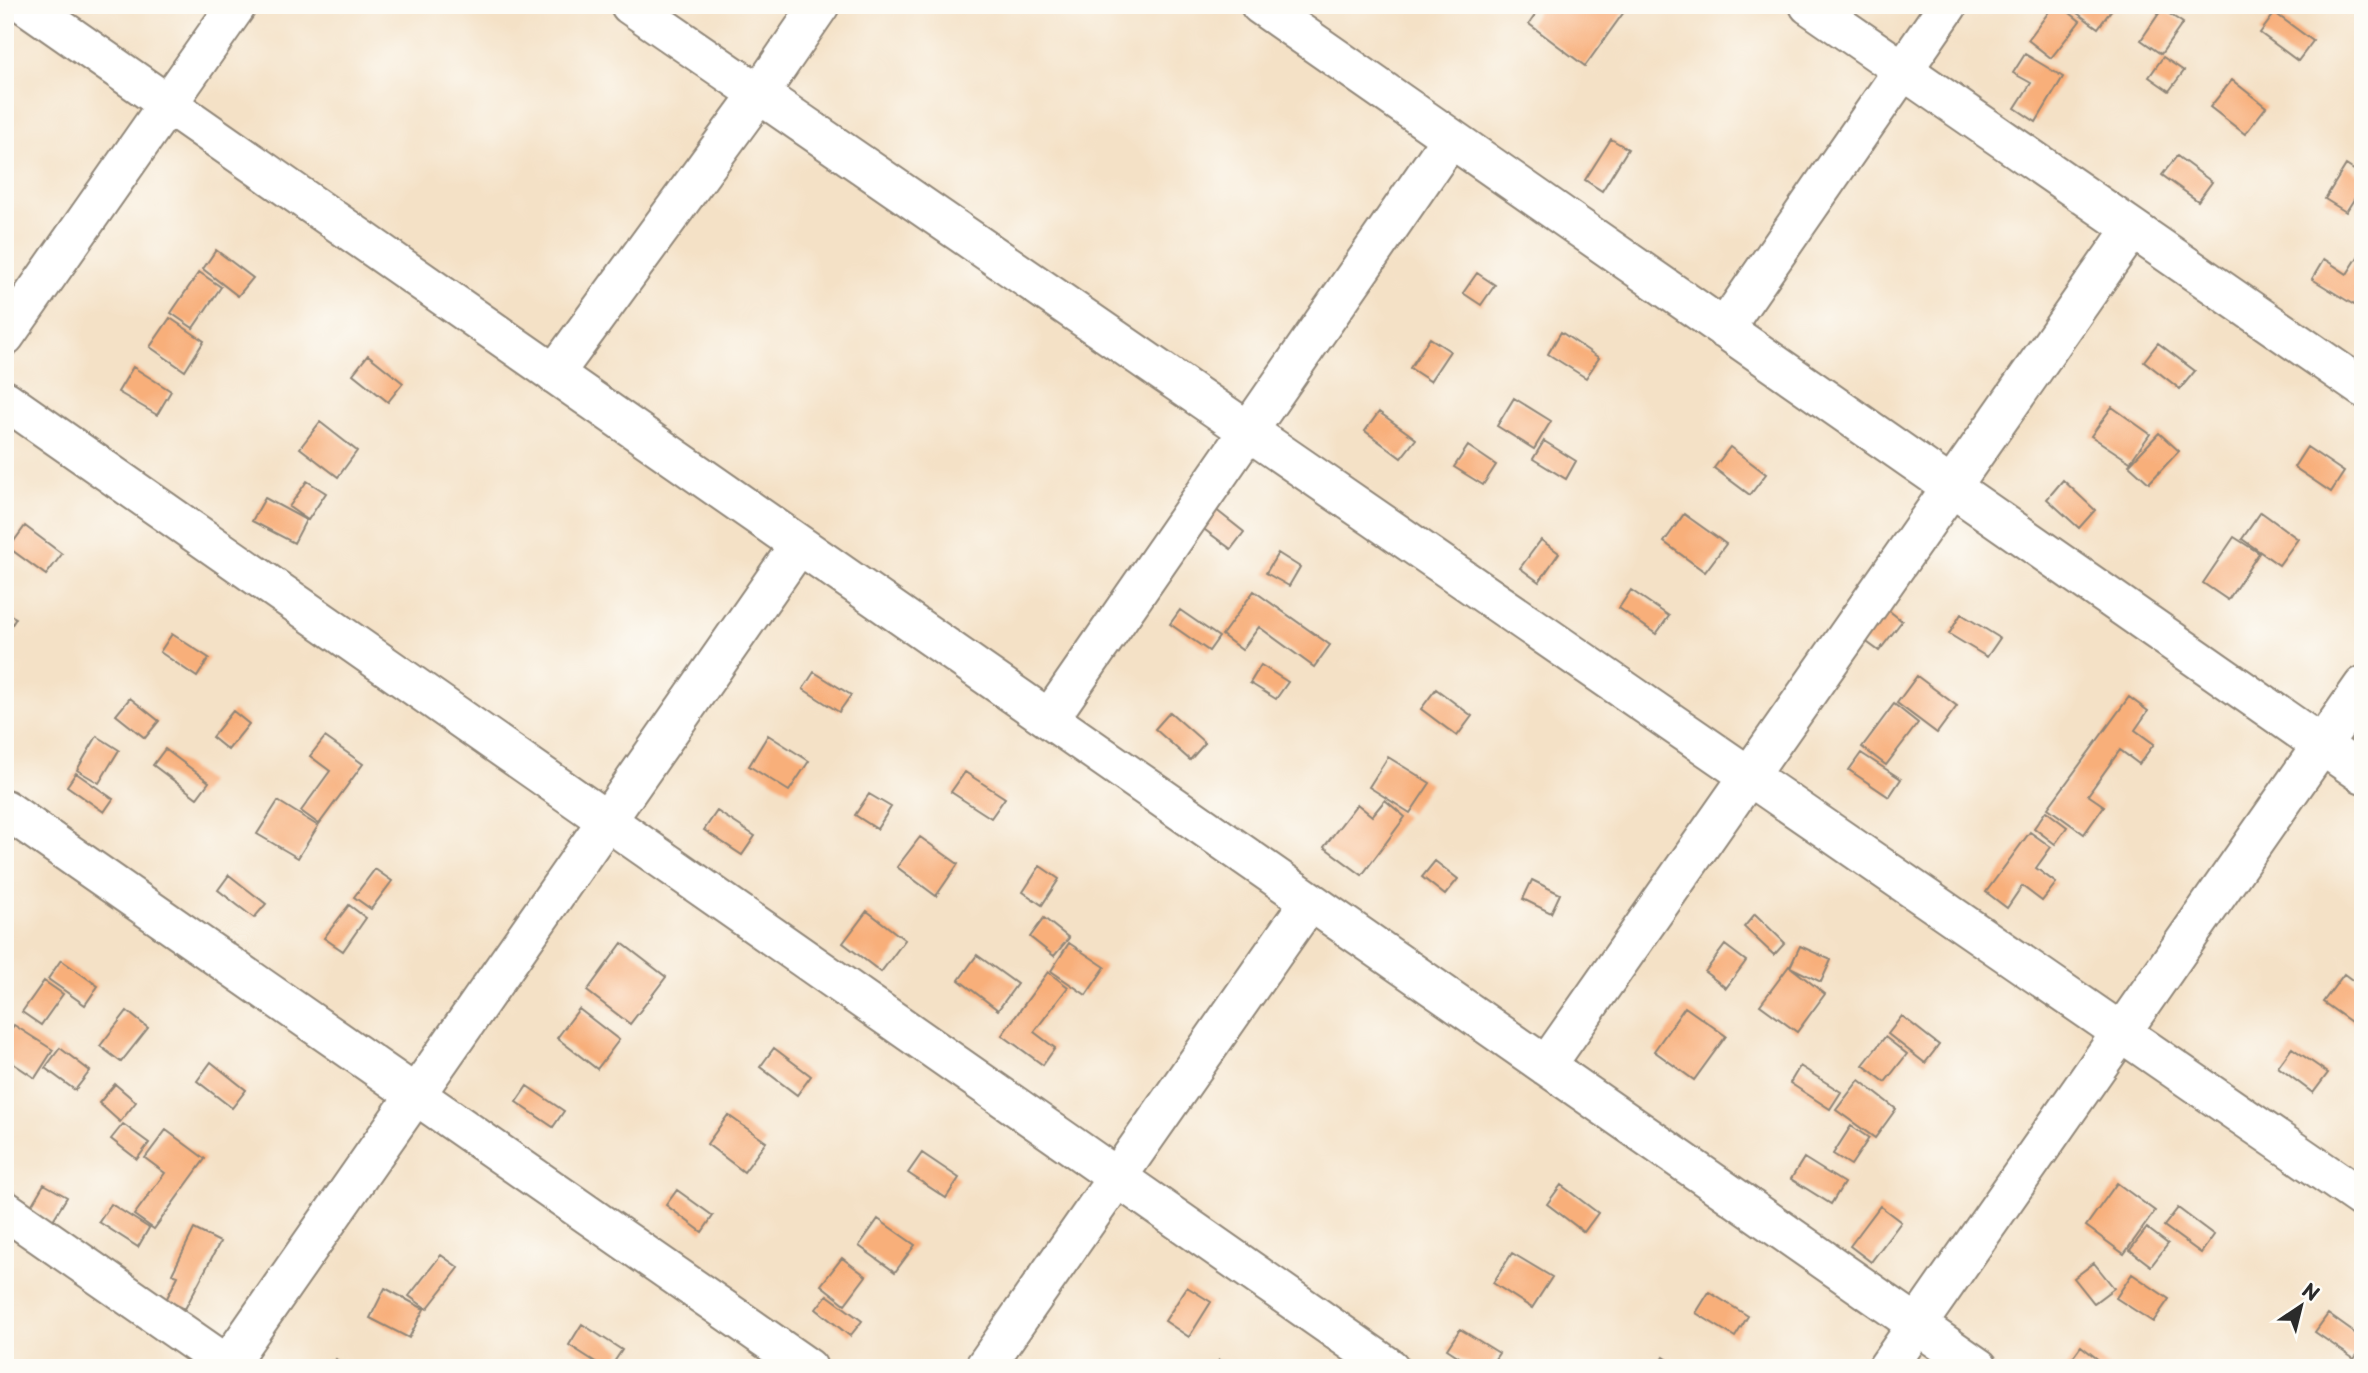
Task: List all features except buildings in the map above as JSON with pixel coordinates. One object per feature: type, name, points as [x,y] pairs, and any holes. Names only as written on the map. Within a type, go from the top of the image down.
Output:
[{"type":"street","points":[[26,5],[1979,1368]]},
{"type":"street","points":[[5,337],[237,5]]},
{"type":"street","points":[[630,5],[2363,1199]]},
{"type":"street","points":[[554,374],[759,94],[820,5]]},
{"type":"street","points":[[1260,5],[2363,774]]},
{"type":"street","points":[[1809,5],[2363,388]]},
{"type":"street","points":[[1724,329],[1948,5]]},
{"type":"street","points":[[1049,719],[1451,138]]},
{"type":"street","points":[[1546,1066],[2132,229]]},
{"type":"street","points":[[5,400],[1390,1368]]},
{"type":"street","points":[[5,1210],[228,1367],[799,545]]},
{"type":"street","points":[[1887,1368],[2363,686]]},
{"type":"street","points":[[5,809],[808,1368]]},
{"type":"street","points":[[984,1368],[1310,901]]}]
